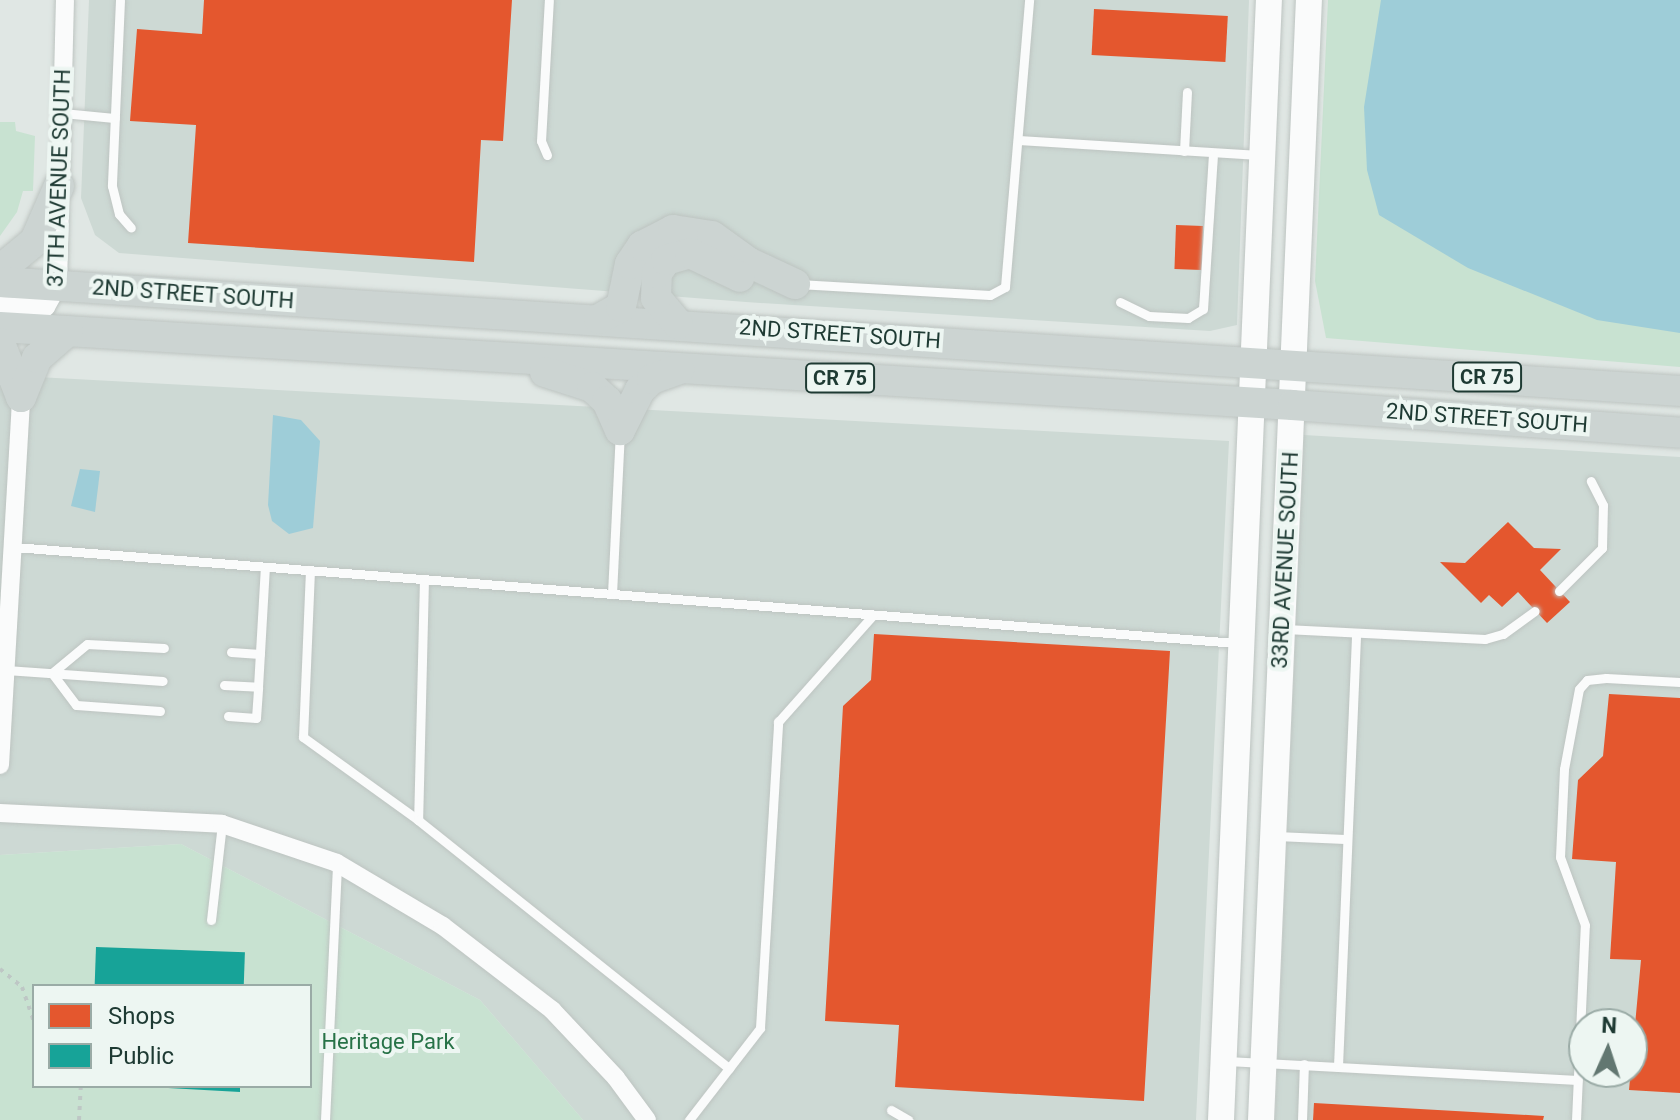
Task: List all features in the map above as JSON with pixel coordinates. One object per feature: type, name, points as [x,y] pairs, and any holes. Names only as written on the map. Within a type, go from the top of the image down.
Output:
[{"type":"main road","name":"33RD AVENUE SOUTH","points":[[1221,1120],[1269,0]]},
{"type":"main road","name":"33RD AVENUE SOUTH","points":[[1261,1120],[1309,0]]},
{"type":"main road","points":[[0,270],[35,241],[59,186]]},
{"type":"main road","points":[[599,319],[621,307],[630,264],[642,246],[673,230],[712,236],[748,262],[795,284]]},
{"type":"main road","points":[[678,324],[662,311],[655,283],[660,267],[673,255],[690,253],[737,276],[795,284]]},
{"type":"main road","name":"2ND STREET SOUTH","points":[[0,282],[1252,360],[1680,391]]},
{"type":"main road","name":"2ND STREET SOUTH","points":[[0,327],[1250,402],[1680,433]]},
{"type":"main road","points":[[21,397],[37,358],[68,331]]},
{"type":"main road","points":[[0,343],[21,397]]},
{"type":"main road","points":[[490,356],[592,387],[607,401],[620,430]]},
{"type":"main road","points":[[620,430],[640,390],[652,379],[684,368]]},
{"type":"street","name":"37TH AVENUE SOUTH","points":[[0,306],[46,307],[58,285],[65,0]]},
{"type":"street","points":[[0,765],[21,397]]},
{"type":"street","points":[[0,813],[222,824],[337,863],[443,926],[552,1010],[616,1078],[647,1120]]},
{"type":"lane","points":[[120,0],[112,186],[119,214],[131,228]]},
{"type":"lane","points":[[547,155],[541,141],[549,0]]},
{"type":"lane","points":[[795,284],[998,293],[1005,287],[1011,250],[1029,0]]},
{"type":"lane","points":[[1184,151],[1187,92]]},
{"type":"lane","points":[[62,113],[115,118]]},
{"type":"lane","points":[[1019,140],[1261,155]]},
{"type":"lane","points":[[1120,302],[1128,310],[1149,316],[1188,318],[1203,309],[1213,153]]},
{"type":"lane","points":[[612,594],[620,430]]},
{"type":"lane","points":[[1559,591],[1602,548],[1603,505],[1591,481]]},
{"type":"lane","points":[[14,547],[1241,643]]},
{"type":"lane","points":[[228,716],[256,718],[265,567]]},
{"type":"lane","points":[[310,570],[303,737],[418,820],[729,1068]]},
{"type":"lane","points":[[418,820],[424,579]]},
{"type":"lane","points":[[1281,629],[1495,638],[1535,611]]},
{"type":"lane","points":[[689,1120],[760,1028],[778,722],[873,615]]},
{"type":"lane","points":[[1338,1066],[1356,633]]},
{"type":"lane","points":[[52,673],[87,644],[164,648]]},
{"type":"lane","points":[[231,652],[260,654]]},
{"type":"lane","points":[[6,670],[163,681]]},
{"type":"lane","points":[[52,673],[76,705],[160,711]]},
{"type":"lane","points":[[1581,1008],[1585,925],[1560,857],[1564,769],[1579,689],[1587,680],[1606,678],[1680,682]]},
{"type":"lane","points":[[224,685],[258,687]]},
{"type":"lane","points":[[211,920],[222,824]]},
{"type":"lane","points":[[1272,836],[1346,839]]},
{"type":"lane","points":[[325,1120],[337,863]]},
{"type":"lane","points":[[1223,1061],[1568,1079]]},
{"type":"lane","points":[[1302,1120],[1304,1064]]},
{"type":"lane","points":[[1576,1120],[1577,1088]]},
{"type":"lane","points":[[891,1110],[908,1120]]},
{"type":"path","points":[[0,969],[22,987],[32,1016]]},
{"type":"path","points":[[79,1120],[81,1088]]},
{"type":"shaded area","points":[[89,0],[1249,0],[1237,325],[1210,331],[746,302],[119,253],[95,235],[81,198]]},
{"type":"shaded area","points":[[0,375],[1229,441],[1196,1120],[583,1120],[480,1000],[181,844],[0,855]]},
{"type":"shaded area","points":[[1304,435],[1680,457],[1680,1120],[1275,1120]]},
{"type":"green space","points":[[1328,0],[1680,0],[1680,367],[1326,338],[1315,281]]},
{"type":"green space","points":[[0,122],[15,122],[16,131],[35,136],[33,191],[23,191],[17,212],[0,236]]},
{"type":"green space","name":"Heritage Park","points":[[181,844],[480,1000],[583,1120],[0,1120],[0,855]]},
{"type":"water","points":[[1381,0],[1680,0],[1680,333],[1597,320],[1468,268],[1379,215],[1367,170],[1364,107]]},
{"type":"water","points":[[273,415],[301,420],[320,441],[313,528],[289,534],[272,521],[268,505]]},
{"type":"water","points":[[80,469],[100,471],[95,512],[71,506]]},
{"type":"building: Shops","points":[[204,0],[512,0],[503,141],[481,140],[474,262],[188,243],[196,125],[130,121],[137,29],[202,34]]},
{"type":"building: Shops","points":[[1094,9],[1228,16],[1225,62],[1092,55]]},
{"type":"building: Shops","points":[[1176,225],[1203,226],[1201,270],[1174,269]]},
{"type":"building: Shops","points":[[1508,522],[1534,548],[1561,549],[1540,570],[1570,602],[1547,623],[1518,592],[1502,607],[1489,595],[1481,603],[1440,562],[1465,563]]},
{"type":"building: Shops","points":[[874,634],[1170,651],[1144,1101],[895,1087],[899,1025],[825,1021],[843,706],[871,680]]},
{"type":"building: Shops","points":[[1609,694],[1680,698],[1680,1093],[1629,1090],[1648,1088],[1648,1008],[1637,1008],[1641,960],[1610,959],[1616,862],[1572,859],[1578,780],[1603,756]]},
{"type":"building: Shops","points":[[1314,1103],[1544,1116],[1543,1120],[1313,1120]]},
{"type":"building: Public","points":[[96,947],[245,952],[244,984],[95,984]]},
{"type":"building: Public","points":[[168,1088],[240,1088],[240,1092]]}]
